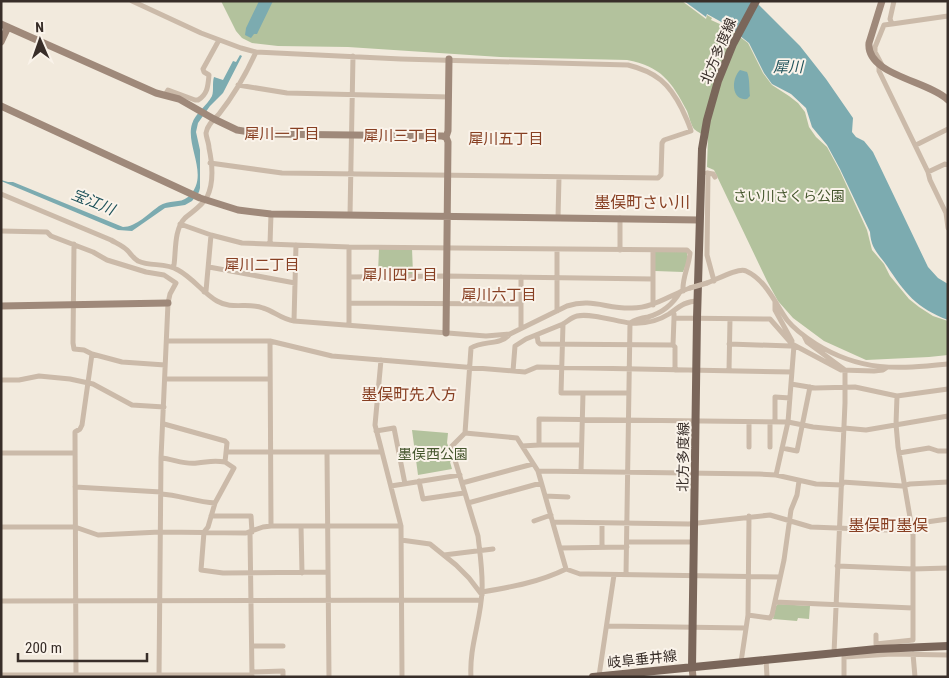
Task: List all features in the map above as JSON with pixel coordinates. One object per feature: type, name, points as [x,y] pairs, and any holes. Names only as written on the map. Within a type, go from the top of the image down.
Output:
[{"type":"main road","name":"北方多度線","points":[[692,666],[697,318],[700,220],[705,173],[703,143],[711,103],[724,62],[756,1]]},
{"type":"main road","points":[[692,666],[834,653],[844,654],[878,649],[948,646]]},
{"type":"main road","name":"岐阜垂井線","points":[[594,677],[655,674],[692,666]]},
{"type":"street","points":[[132,1],[219,40],[256,52],[628,65],[646,70],[661,79],[672,90],[692,131],[664,140],[662,143],[660,178],[282,172],[210,163]]},
{"type":"street","points":[[882,1],[868,48],[872,58],[881,66],[947,97]]},
{"type":"street","points":[[892,24],[890,19],[894,1]]},
{"type":"street","points":[[948,16],[884,24],[875,47],[875,52],[880,58],[881,66],[879,71],[928,172],[946,213],[948,228]]},
{"type":"street","points":[[1,42],[5,26],[147,89],[179,99],[212,118],[247,133],[446,137]]},
{"type":"street","points":[[164,95],[168,90],[195,100],[203,98],[207,91],[209,75],[203,69],[219,40]]},
{"type":"street","points":[[172,267],[174,265],[176,240],[180,224],[202,199],[211,179],[210,150],[206,133],[208,126],[212,118],[232,98],[256,52]]},
{"type":"street","points":[[350,214],[353,56]]},
{"type":"street","points":[[446,333],[448,142],[446,137],[448,131],[449,59]]},
{"type":"street","points":[[238,85],[275,92],[352,96],[449,97]]},
{"type":"street","points":[[1,106],[188,193],[202,199],[246,211],[271,214],[700,220]]},
{"type":"street","points":[[916,145],[948,129]]},
{"type":"street","points":[[928,172],[945,164],[948,165]]},
{"type":"street","points":[[714,281],[707,256],[705,173],[713,174],[715,177]]},
{"type":"street","points":[[558,218],[559,177]]},
{"type":"street","points":[[1,194],[111,240],[126,248],[136,260],[172,267],[220,303],[230,306],[263,308],[294,322],[486,336],[510,334]]},
{"type":"street","points":[[270,244],[271,214]]},
{"type":"street","points":[[620,218],[620,250]]},
{"type":"street","points":[[180,224],[242,243],[687,250],[690,253],[689,263],[681,291],[676,298],[661,312],[630,323]]},
{"type":"street","points":[[1,231],[43,230],[107,260],[170,278],[176,283],[168,303],[165,365],[160,532],[159,676]]},
{"type":"street","points":[[204,292],[206,291],[209,267],[211,235]]},
{"type":"street","points":[[74,244],[74,349],[84,350],[122,362],[165,365]]},
{"type":"street","points":[[294,322],[296,245]]},
{"type":"street","points":[[349,246],[349,325]]},
{"type":"street","points":[[557,249],[557,311]]},
{"type":"street","points":[[653,250],[653,305]]},
{"type":"street","points":[[209,267],[295,283]]},
{"type":"street","points":[[471,677],[471,657],[482,596],[480,551],[478,536],[452,447],[465,433],[471,348],[473,346],[502,341],[521,327],[567,306],[586,302],[630,308],[653,305],[681,291],[714,281],[738,270],[745,270],[761,282],[794,328],[835,355],[855,362],[886,368],[912,368],[948,364]]},
{"type":"street","points":[[349,277],[446,276],[653,279]]},
{"type":"street","points":[[521,327],[522,277]]},
{"type":"street","points":[[513,371],[515,346],[526,339],[563,324],[574,316],[588,315],[638,324],[652,321],[672,312],[681,304],[698,301]]},
{"type":"street","points":[[775,302],[775,310],[793,344],[788,422],[776,475]]},
{"type":"street","points":[[1,306],[168,303]]},
{"type":"street","points":[[349,303],[521,304]]},
{"type":"street","points":[[672,312],[674,314],[673,345],[675,347],[675,370]]},
{"type":"street","points":[[674,318],[770,319],[793,344],[845,370],[883,370],[886,368]]},
{"type":"street","points":[[729,370],[730,319]]},
{"type":"street","points":[[626,575],[630,323]]},
{"type":"street","points":[[563,324],[561,392],[628,393]]},
{"type":"street","points":[[537,335],[540,344],[673,345]]},
{"type":"street","points":[[804,336],[807,342],[845,370],[846,387],[834,653]]},
{"type":"street","points":[[167,340],[270,341],[332,356],[525,372],[537,367],[792,372]]},
{"type":"street","points":[[270,341],[271,526]]},
{"type":"street","points":[[729,344],[790,346],[793,344]]},
{"type":"street","points":[[76,676],[75,432],[82,425],[92,354]]},
{"type":"street","points":[[381,360],[375,425],[401,526],[402,677]]},
{"type":"street","points":[[1,380],[19,380],[39,376],[70,379],[88,383],[132,405],[164,407]]},
{"type":"street","points":[[165,379],[270,379]]},
{"type":"street","points":[[791,384],[810,387],[846,387],[897,396],[948,389]]},
{"type":"street","points":[[782,448],[797,451],[810,387]]},
{"type":"street","points":[[581,471],[583,393]]},
{"type":"street","points":[[876,635],[876,644],[913,640],[913,531],[899,453],[896,424],[897,396]]},
{"type":"street","points":[[770,447],[775,397],[790,398]]},
{"type":"street","points":[[539,445],[539,419],[788,422],[802,425],[866,430],[948,416]]},
{"type":"street","points":[[749,422],[749,447]]},
{"type":"street","points":[[164,424],[227,442],[225,462]]},
{"type":"street","points":[[376,431],[394,428],[405,484]]},
{"type":"street","points":[[465,433],[517,438],[538,471],[566,569]]},
{"type":"street","points":[[522,446],[582,445]]},
{"type":"street","points":[[899,453],[929,448],[938,451],[948,451]]},
{"type":"street","points":[[227,452],[382,452]]},
{"type":"street","points":[[1,453],[75,453]]},
{"type":"street","points":[[327,453],[329,677]]},
{"type":"street","points":[[162,458],[198,464],[215,460],[225,462],[234,468],[215,503],[208,527],[204,532],[201,570],[223,573],[327,572]]},
{"type":"street","points":[[462,483],[533,464]]},
{"type":"street","points":[[538,471],[776,475],[799,481],[905,486],[948,482]]},
{"type":"street","points":[[391,486],[460,476]]},
{"type":"street","points":[[419,481],[423,499],[464,493]]},
{"type":"street","points":[[748,615],[770,618],[784,560],[791,510],[797,495],[799,481]]},
{"type":"street","points":[[468,503],[541,483]]},
{"type":"street","points":[[75,487],[172,494],[201,502],[215,503]]},
{"type":"street","points":[[545,496],[568,497]]},
{"type":"street","points":[[553,522],[694,524],[749,516],[772,515],[811,527],[913,531]]},
{"type":"street","points":[[211,516],[251,516],[252,675]]},
{"type":"street","points":[[534,520],[551,516]]},
{"type":"street","points":[[741,662],[748,615],[749,516]]},
{"type":"street","points":[[912,524],[948,519]]},
{"type":"street","points":[[602,523],[602,547]]},
{"type":"street","points":[[1,527],[75,527],[98,535],[160,532],[251,532],[271,526],[401,526]]},
{"type":"street","points":[[301,526],[302,572]]},
{"type":"street","points":[[401,540],[430,544],[469,578],[482,596]]},
{"type":"street","points":[[560,548],[694,542]]},
{"type":"street","points":[[444,555],[493,549]]},
{"type":"street","points":[[838,566],[913,569],[948,568]]},
{"type":"street","points":[[1,601],[401,601],[482,596],[553,576],[566,569],[580,574],[780,577]]},
{"type":"street","points":[[600,676],[614,575]]},
{"type":"street","points":[[775,602],[913,608]]},
{"type":"street","points":[[607,626],[745,628]]},
{"type":"street","points":[[252,646],[282,646]]},
{"type":"street","points":[[844,677],[844,654],[948,656]]},
{"type":"street","points":[[913,654],[915,677]]},
{"type":"street","points":[[766,659],[767,677]]},
{"type":"street","points":[[692,666],[693,677]]},
{"type":"street","points":[[1,675],[252,675],[283,671],[283,677]]},
{"type":"green space","name":"さい川さくら公園","points":[[221,1],[682,1],[706,19],[707,15],[712,18],[711,20],[723,24],[748,43],[763,73],[772,85],[798,103],[805,112],[809,127],[827,147],[840,171],[867,230],[872,250],[909,299],[933,316],[948,321],[948,355],[866,360],[824,341],[793,318],[778,301],[714,170],[707,167],[708,137],[694,129],[687,111],[676,92],[664,77],[649,66],[627,60],[500,57],[348,47],[278,46],[252,43],[242,38],[236,31]]},
{"type":"green space","points":[[379,248],[412,248],[413,274],[378,274]]},
{"type":"green space","points":[[655,252],[687,252],[687,262],[683,272],[655,271]]},
{"type":"green space","name":"墨俣西公園","points":[[412,430],[448,433],[447,443],[454,461],[450,462],[452,469],[418,475]]},
{"type":"green space","points":[[778,604],[810,606],[809,619],[798,618],[797,621],[773,619]]},
{"type":"water","points":[[259,1],[273,1],[257,34],[254,34],[251,38],[245,35],[246,28]]},
{"type":"water","name":"犀川","points":[[684,1],[755,1],[800,46],[853,118],[852,132],[856,137],[864,141],[873,152],[928,267],[938,278],[948,284],[948,320],[927,310],[912,299],[875,250],[870,232],[840,169],[827,145],[812,127],[806,108],[791,94],[772,84],[764,73],[749,43],[725,24],[707,14],[706,17]]},
{"type":"water","name":"宝江川","points":[[240,55],[242,56],[223,93],[210,106],[198,123],[196,132],[200,150],[200,188],[192,201],[185,205],[165,208],[132,231],[118,230],[1,181],[13,182],[123,227],[133,225],[163,204],[185,199],[194,189],[198,171],[192,142],[192,124],[212,96],[214,77],[223,80],[233,61],[236,62]]},
{"type":"water","points":[[740,70],[747,72],[748,75],[750,96],[747,99],[738,97],[734,89],[735,79]]},
{"type":"district","name":"犀川一丁目","points":[[282,134]]},
{"type":"district","name":"犀川三丁目","points":[[401,136]]},
{"type":"district","name":"犀川五丁目","points":[[506,139]]},
{"type":"district","name":"墨俣町さい川","points":[[642,202]]},
{"type":"district","name":"犀川二丁目","points":[[262,265]]},
{"type":"district","name":"犀川四丁目","points":[[400,275]]},
{"type":"district","name":"犀川六丁目","points":[[499,295]]},
{"type":"district","name":"墨俣町先入方","points":[[409,394]]},
{"type":"district","name":"墨俣町墨俣","points":[[888,525]]}]
